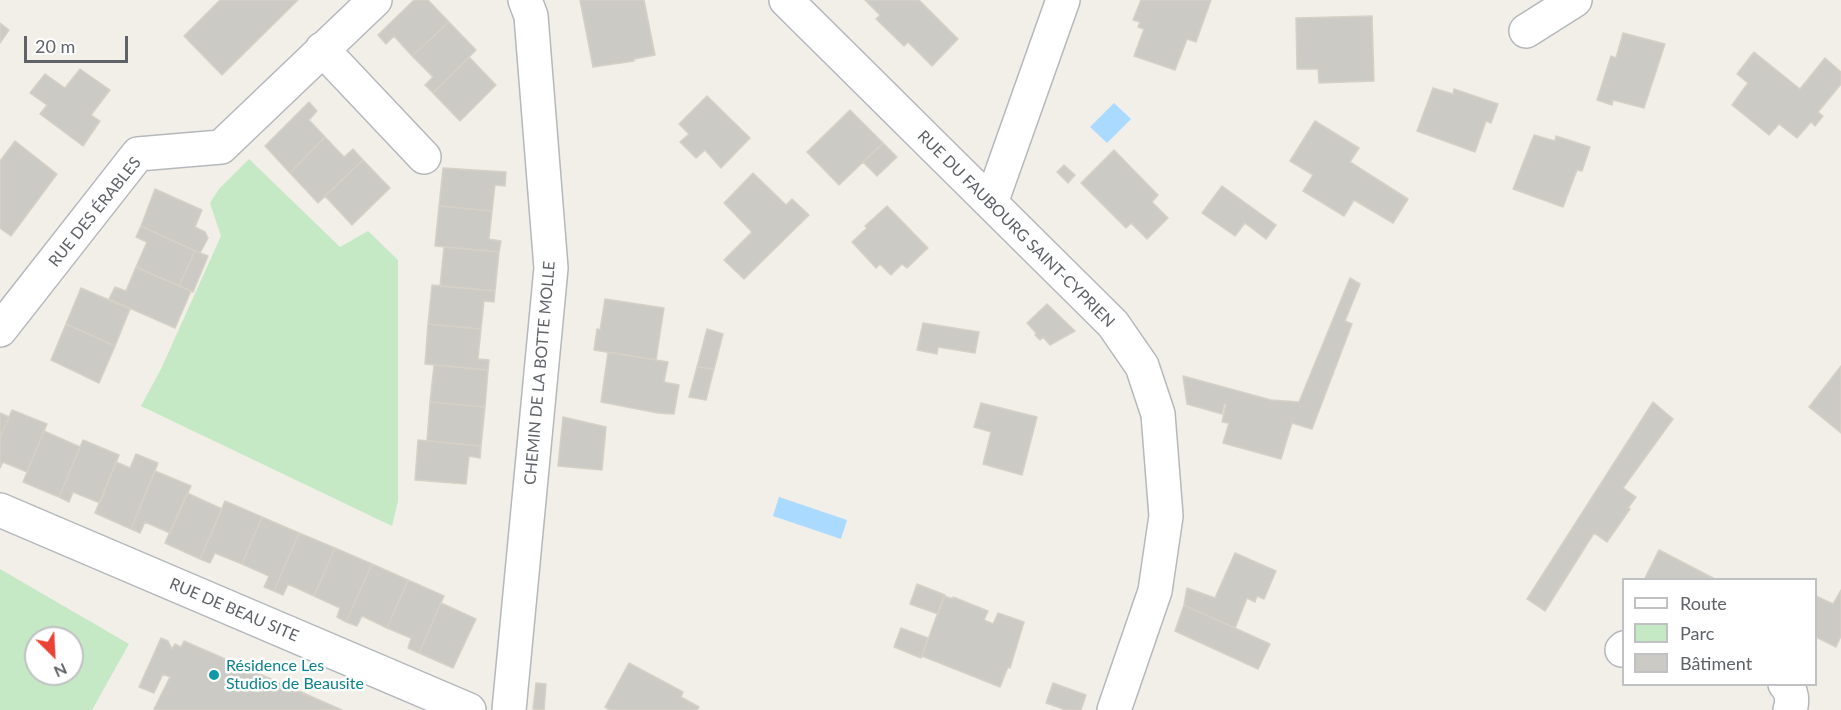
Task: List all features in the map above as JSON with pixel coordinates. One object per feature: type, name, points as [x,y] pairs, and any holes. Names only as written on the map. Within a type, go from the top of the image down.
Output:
[{"type":"street","name":"RUE DES ÉRABLES","points":[[0,330],[138,154],[221,147],[375,0]]},
{"type":"street","name":"CHEMIN DE LA BOTTE MOLLE","points":[[509,710],[551,268],[531,16],[525,0]]},
{"type":"street","name":"RUE DU FAUBOURG SAINT-CYPRIEN","points":[[786,0],[1113,324],[1142,366],[1158,414],[1166,516],[1155,591],[1114,710]]},
{"type":"street","points":[[991,203],[1063,0]]},
{"type":"street","points":[[1526,31],[1575,0]]},
{"type":"street","points":[[322,49],[424,157]]},
{"type":"street","name":"RUE DE BEAU SITE","points":[[0,510],[469,710]]},
{"type":"street","points":[[1786,686],[1792,696],[1790,710]]},
{"type":"green space","points":[[249,159],[340,247],[368,231],[398,260],[398,501],[392,526],[141,406],[161,369],[221,236],[210,203],[219,189]]},
{"type":"green space","points":[[0,569],[129,644],[92,710],[0,710]]},
{"type":"water","points":[[1114,103],[1131,119],[1107,143],[1090,127]]},
{"type":"water","points":[[779,497],[847,520],[841,539],[773,516]]},
{"type":"building","points":[[220,0],[298,0],[222,75],[184,36]]},
{"type":"building","points":[[414,0],[428,0],[449,22],[412,56],[394,36],[386,44],[378,35]]},
{"type":"building","points":[[580,0],[644,0],[655,55],[634,59],[634,61],[593,67]]},
{"type":"building","points":[[865,0],[919,0],[958,39],[932,66],[908,42],[904,46],[876,19],[880,15]]},
{"type":"building","points":[[1141,0],[1211,0],[1196,42],[1187,39],[1175,70],[1134,56],[1144,29],[1138,27],[1140,22],[1133,20]]},
{"type":"building","points":[[1372,16],[1374,81],[1319,83],[1318,69],[1297,69],[1296,18]]},
{"type":"building","points":[[449,22],[476,50],[433,93],[425,85],[433,77],[412,56]]},
{"type":"building","points":[[0,23],[9,30],[0,43]]},
{"type":"building","points":[[1623,33],[1665,44],[1644,108],[1613,100],[1612,105],[1597,100],[1611,56],[1616,58]]},
{"type":"building","points":[[1754,52],[1800,89],[1825,58],[1841,72],[1841,84],[1818,112],[1823,116],[1815,126],[1811,122],[1797,138],[1779,124],[1769,135],[1732,105],[1748,83],[1737,74]]},
{"type":"building","points":[[469,57],[496,85],[460,121],[433,93]]},
{"type":"building","points":[[80,69],[110,90],[91,115],[100,121],[83,146],[40,114],[47,105],[30,93],[45,74],[65,88]]},
{"type":"building","points":[[1433,88],[1453,94],[1454,89],[1498,104],[1491,123],[1486,121],[1475,152],[1417,131]]},
{"type":"building","points":[[707,96],[750,138],[721,168],[705,150],[696,158],[680,142],[689,134],[679,124]]},
{"type":"building","points":[[309,102],[317,111],[309,120],[325,137],[290,173],[265,146]]},
{"type":"building","points":[[850,110],[883,143],[839,185],[807,152]]},
{"type":"building","points":[[1315,121],[1359,148],[1350,162],[1408,199],[1393,223],[1354,200],[1344,216],[1303,191],[1313,175],[1290,161]]},
{"type":"building","points":[[1534,135],[1555,141],[1556,136],[1590,147],[1582,171],[1577,170],[1563,207],[1513,189]]},
{"type":"building","points":[[325,137],[344,157],[353,149],[363,160],[318,203],[290,173]]},
{"type":"building","points":[[15,141],[57,174],[11,236],[0,228],[0,161]]},
{"type":"building","points":[[883,143],[897,157],[877,176],[863,162]]},
{"type":"building","points":[[1114,150],[1158,195],[1152,202],[1168,218],[1147,239],[1131,223],[1126,228],[1081,183]]},
{"type":"building","points":[[363,160],[390,188],[352,225],[325,196]]},
{"type":"building","points":[[1064,165],[1075,175],[1068,183],[1057,172]]},
{"type":"building","points":[[443,168],[506,172],[505,186],[495,185],[492,211],[439,206]]},
{"type":"building","points":[[753,173],[786,205],[792,199],[809,215],[744,279],[724,260],[752,232],[724,203]]},
{"type":"building","points":[[1222,186],[1276,225],[1266,239],[1245,223],[1235,236],[1202,213]]},
{"type":"building","points":[[155,189],[202,210],[195,227],[205,232],[208,238],[200,253],[141,226]]},
{"type":"building","points":[[439,206],[492,211],[489,239],[501,241],[499,252],[435,246]]},
{"type":"building","points":[[887,206],[928,248],[907,268],[902,264],[891,275],[880,264],[876,268],[852,242],[867,228],[865,226]]},
{"type":"building","points":[[141,226],[195,251],[179,286],[136,267],[147,242],[136,237]]},
{"type":"building","points":[[444,247],[499,252],[495,291],[440,286]]},
{"type":"building","points":[[195,251],[208,256],[193,292],[179,286]]},
{"type":"building","points":[[136,267],[191,291],[175,328],[109,299],[115,287],[126,291]]},
{"type":"building","points":[[1350,278],[1360,284],[1345,321],[1352,324],[1312,429],[1292,423],[1281,459],[1223,443],[1229,423],[1222,422],[1226,404],[1224,404],[1222,414],[1187,404],[1183,376],[1271,400],[1299,402]]},
{"type":"building","points":[[432,285],[495,291],[494,302],[484,301],[481,329],[428,324]]},
{"type":"building","points":[[81,288],[130,309],[115,346],[66,324]]},
{"type":"building","points":[[605,299],[664,308],[656,360],[594,350]]},
{"type":"building","points":[[1047,304],[1075,331],[1050,345],[1043,337],[1040,340],[1027,323]]},
{"type":"building","points":[[923,323],[979,332],[975,353],[938,347],[937,354],[917,350]]},
{"type":"building","points":[[66,324],[115,346],[99,383],[51,360]]},
{"type":"building","points":[[428,324],[481,329],[478,359],[489,360],[488,370],[425,364]]},
{"type":"building","points":[[707,329],[723,334],[714,369],[697,367]]},
{"type":"building","points":[[608,352],[668,362],[664,382],[679,385],[674,414],[601,402]]},
{"type":"building","points":[[434,365],[488,370],[485,407],[430,402]]},
{"type":"building","points":[[1841,366],[1841,433],[1809,407]]},
{"type":"building","points":[[697,367],[714,369],[706,400],[689,397]]},
{"type":"building","points":[[430,402],[485,407],[481,446],[427,441]]},
{"type":"building","points":[[1653,402],[1673,419],[1623,488],[1636,497],[1628,508],[1630,509],[1607,542],[1594,533],[1545,611],[1527,599]]},
{"type":"building","points":[[981,403],[1037,417],[1022,475],[983,464],[991,432],[974,427]]},
{"type":"building","points":[[12,410],[47,424],[27,472],[3,462],[0,468],[0,438]]},
{"type":"building","points":[[0,413],[9,417],[0,438]]},
{"type":"building","points":[[563,417],[606,427],[602,470],[558,466]]},
{"type":"building","points":[[44,431],[80,447],[59,497],[23,482]]},
{"type":"building","points":[[83,440],[119,455],[100,503],[73,492],[69,502],[59,497]]},
{"type":"building","points":[[418,440],[481,446],[480,458],[469,456],[466,484],[415,480]]},
{"type":"building","points":[[136,454],[158,463],[131,529],[95,513],[116,462],[130,468]]},
{"type":"building","points":[[155,471],[191,486],[170,533],[145,522],[140,533],[131,529]]},
{"type":"building","points":[[187,493],[222,509],[200,559],[165,543]]},
{"type":"building","points":[[225,501],[262,517],[242,564],[215,553],[210,563],[200,559]]},
{"type":"building","points":[[262,517],[299,533],[274,591],[264,587],[269,576],[242,564]]},
{"type":"building","points":[[299,533],[335,548],[314,596],[288,584],[283,595],[274,591]]},
{"type":"building","points":[[335,548],[372,564],[346,622],[337,617],[340,608],[314,596]]},
{"type":"building","points":[[1659,550],[1713,578],[1645,578]]},
{"type":"building","points":[[1235,553],[1276,571],[1264,599],[1257,596],[1255,602],[1247,598],[1235,628],[1184,605],[1187,588],[1215,598]]},
{"type":"building","points":[[372,564],[408,580],[387,628],[362,616],[357,626],[346,622]]},
{"type":"building","points":[[408,580],[444,596],[419,653],[408,648],[411,638],[387,628]]},
{"type":"building","points":[[917,584],[945,595],[938,614],[910,604]]},
{"type":"building","points":[[1841,590],[1841,636],[1836,647],[1817,638],[1817,596],[1833,604]]},
{"type":"building","points":[[944,596],[953,599],[953,597],[988,611],[984,620],[993,624],[998,613],[1024,622],[1010,668],[1008,667],[1000,687],[922,656]]},
{"type":"building","points":[[441,603],[476,619],[453,668],[419,653]]},
{"type":"building","points":[[1184,605],[1270,644],[1258,669],[1175,631]]},
{"type":"building","points":[[901,628],[928,638],[921,658],[894,647]]},
{"type":"building","name":"Résidence Les Studios de Beausite","points":[[161,638],[168,641],[172,649],[175,644],[181,647],[184,641],[342,710],[155,710],[170,677],[163,674],[154,693],[139,687]]},
{"type":"building","points":[[629,663],[683,692],[681,697],[699,707],[697,710],[610,710],[605,707]]},
{"type":"building","points":[[536,683],[546,684],[544,710],[533,709]]},
{"type":"building","points":[[1053,683],[1086,695],[1081,710],[1066,710],[1046,703]]},
{"type":"place","name":"Résidence Les Studios de Beausite","points":[[214,675]]}]
